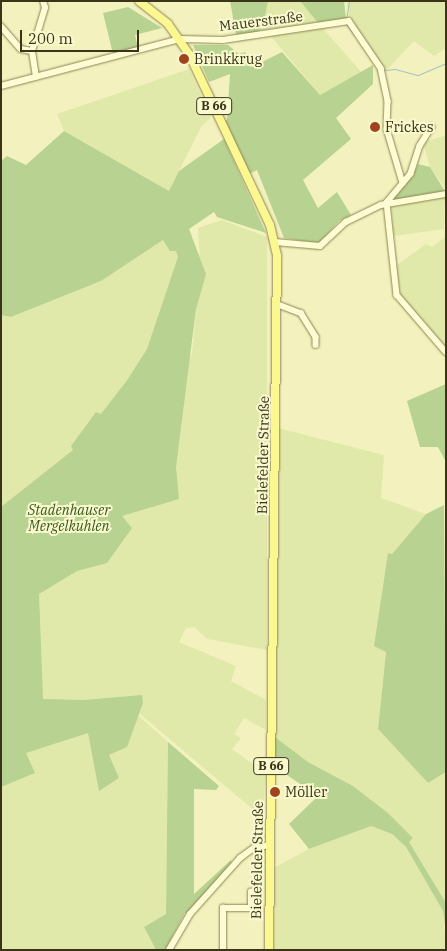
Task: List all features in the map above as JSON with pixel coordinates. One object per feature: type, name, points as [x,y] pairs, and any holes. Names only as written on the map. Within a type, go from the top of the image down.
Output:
[{"type":"main road","name":"Bielefelder Straße","points":[[139,1],[161,18],[180,39],[270,225],[275,242],[278,304],[268,950]]},
{"type":"street","points":[[36,76],[32,52],[45,8],[43,1]]},
{"type":"street","name":"Mauerstraße","points":[[1,86],[180,39],[223,40],[346,22],[381,68],[388,102],[387,129],[403,184]]},
{"type":"street","points":[[1,26],[21,49],[32,52]]},
{"type":"street","points":[[432,127],[420,146],[411,174],[387,203],[397,296],[446,352]]},
{"type":"street","points":[[275,242],[320,246],[346,222],[387,203],[446,194]]},
{"type":"street","points":[[278,304],[300,313],[316,337],[316,345]]},
{"type":"street","points":[[169,950],[190,914],[240,858],[254,848],[270,845]]},
{"type":"street","points":[[222,950],[223,908],[250,908],[251,892]]},
{"type":"green space","points":[[230,1],[268,1],[263,27],[257,32],[236,35]]},
{"type":"green space","points":[[268,1],[300,1],[319,24],[257,32],[263,27]]},
{"type":"green space","points":[[300,1],[344,1],[346,19],[319,24]]},
{"type":"green space","points":[[347,1],[446,1],[446,48],[434,56],[414,41],[384,73],[379,60],[349,20]]},
{"type":"green space","points":[[128,7],[162,28],[135,35],[138,48],[113,54],[103,13]]},
{"type":"green space","points":[[321,26],[361,72],[320,95],[269,34]]},
{"type":"green space","points":[[193,45],[228,45],[239,54],[245,52],[252,67],[282,52],[320,95],[373,65],[373,84],[336,118],[351,139],[303,180],[318,208],[337,192],[351,215],[339,221],[321,241],[315,243],[284,238],[257,170],[249,174],[224,121],[227,120],[230,74],[209,82]]},
{"type":"green space","points":[[189,69],[211,117],[201,127],[169,191],[64,131],[57,114]]},
{"type":"green space","name":"Stadenhauser Mergelkuhlen","points":[[64,131],[169,191],[179,171],[224,139],[266,233],[217,217],[214,212],[189,229],[206,274],[196,309],[176,467],[179,499],[122,516],[132,528],[107,563],[77,571],[39,594],[43,699],[84,700],[142,695],[143,703],[127,747],[109,755],[119,778],[99,791],[88,733],[26,753],[35,773],[1,787],[1,507],[73,450],[71,446],[96,412],[101,414],[128,379],[147,349],[178,257],[176,251],[170,251],[163,240],[101,281],[11,317],[1,315],[1,161],[7,156],[26,165]]},
{"type":"green space","points":[[446,135],[446,190],[430,167],[423,143]]},
{"type":"green space","points":[[418,164],[430,167],[446,193],[390,202],[413,176]]},
{"type":"green space","points":[[445,197],[444,229],[394,236],[391,206]]},
{"type":"green space","name":"Stadenhauser Mergelkuhlen","points":[[222,220],[267,237],[267,650],[207,639],[194,627],[186,628],[179,642],[236,666],[231,681],[266,700],[266,730],[244,718],[234,734],[241,738],[232,749],[265,773],[263,818],[134,709],[38,704],[1,561],[169,400],[192,354],[200,263],[198,228]]},
{"type":"green space","points":[[446,236],[446,348],[401,296],[394,267],[426,244],[432,247]]},
{"type":"green space","points":[[163,240],[184,245],[193,258],[89,478],[1,519],[1,315],[11,317],[101,281]]},
{"type":"green space","points":[[446,384],[446,462],[438,447],[420,447],[407,401]]},
{"type":"green space","points":[[278,428],[384,455],[381,498],[426,514],[392,554],[389,553],[386,652],[378,729],[428,783],[446,772],[446,903],[408,841],[413,838],[388,813],[353,786],[308,762],[275,737]]},
{"type":"green space","points":[[444,505],[446,772],[428,783],[378,729],[386,652],[374,646],[388,553],[392,554],[426,514]]},
{"type":"green space","points":[[138,715],[168,742],[166,914],[144,927],[156,950],[1,950],[1,733],[4,729],[29,776],[34,773],[24,749],[93,730],[109,755]]},
{"type":"green space","points":[[275,737],[308,762],[353,786],[388,813],[413,838],[409,842],[446,903],[446,934],[443,911],[406,847],[392,834],[371,826],[309,849],[289,824],[318,796],[275,767]]},
{"type":"green space","points":[[168,742],[219,786],[216,790],[194,789],[194,894],[231,860],[232,864],[190,913],[185,913],[165,950],[156,950],[144,927],[166,914]]},
{"type":"green space","points":[[371,826],[392,834],[406,847],[443,911],[446,950],[274,950],[275,867],[309,849]]},
{"type":"waterway","points":[[346,20],[349,1]]},
{"type":"waterway","points":[[346,24],[360,42]]},
{"type":"waterway","points":[[374,62],[378,69]]},
{"type":"waterway","points":[[385,70],[395,69],[418,75],[446,63]]},
{"type":"place","name":"Brinkkrug","points":[[184,59]]},
{"type":"place","name":"Frickes","points":[[375,127]]},
{"type":"place","name":"Möller","points":[[275,792]]}]
